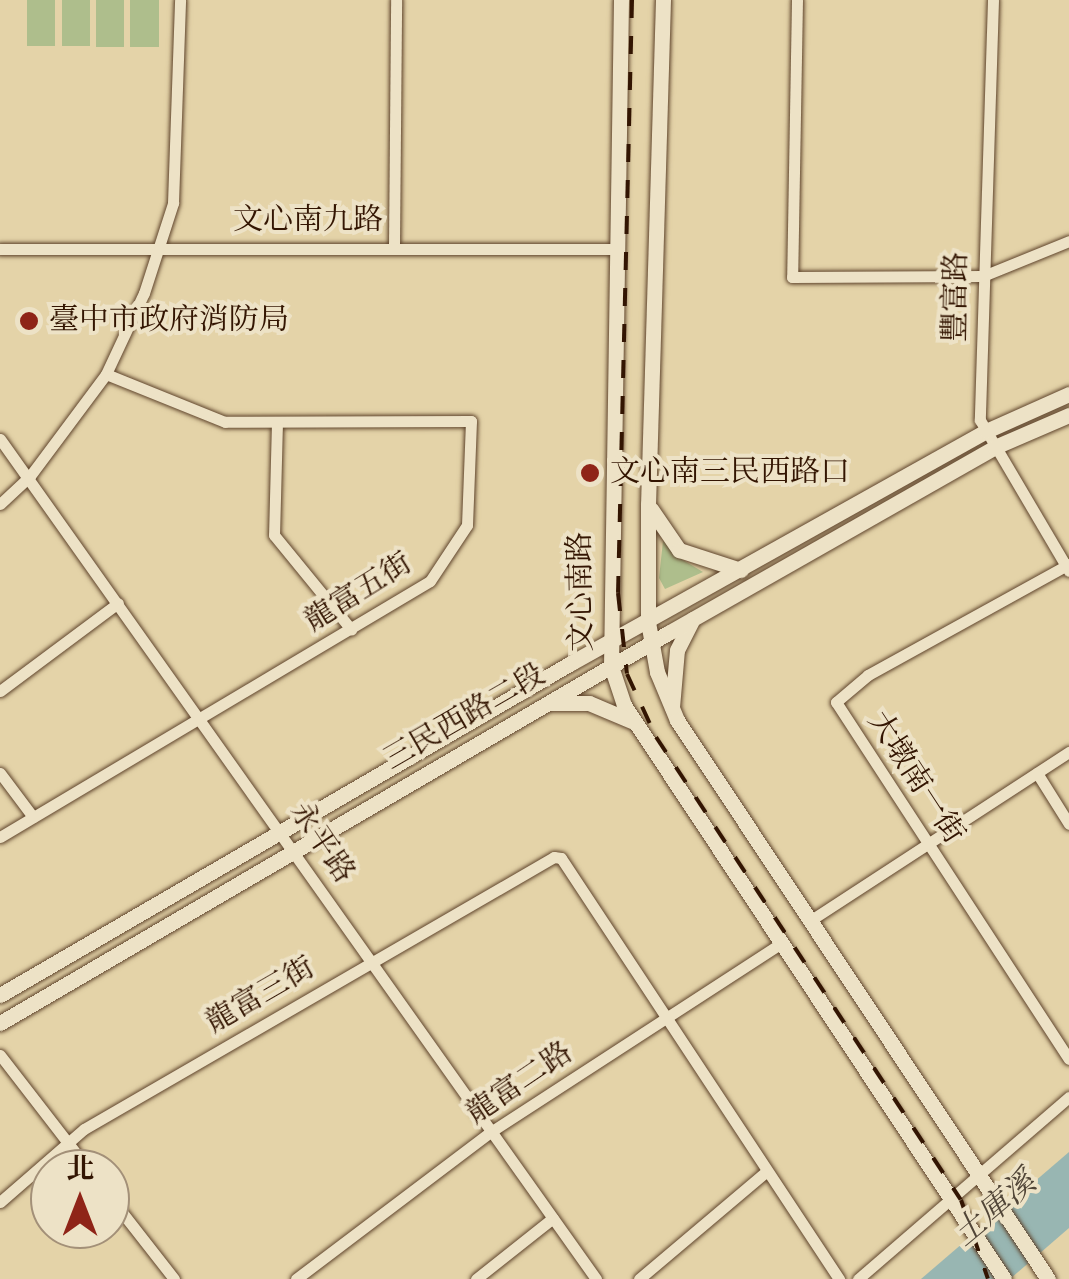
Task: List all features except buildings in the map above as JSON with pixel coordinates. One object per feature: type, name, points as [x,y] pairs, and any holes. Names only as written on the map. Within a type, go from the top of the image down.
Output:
[{"type":"main road","name":"文心南路","points":[[621,0],[610,666],[636,722],[1004,1279]]},
{"type":"main road","points":[[663,0],[648,504],[650,644],[671,711],[1048,1279]]},
{"type":"main road","name":"三民西路二段","points":[[0,995],[608,643],[986,430],[1069,394]]},
{"type":"main road","name":"三民西路二段","points":[[0,1022],[610,666],[996,448],[1069,415]]},
{"type":"main road","points":[[648,504],[678,550],[741,570]]},
{"type":"main road","points":[[671,711],[678,650],[693,620]]},
{"type":"main road","points":[[546,703],[589,703],[636,722]]},
{"type":"street","points":[[0,504],[30,476],[106,374],[159,246],[173,203],[180,0]]},
{"type":"street","points":[[394,246],[396,0]]},
{"type":"street","points":[[797,0],[792,278],[984,276],[1069,241]]},
{"type":"street","name":"豐富路","points":[[993,0],[980,412],[996,448],[1068,567]]},
{"type":"street","name":"文心南九路","points":[[0,250],[159,246],[616,249]]},
{"type":"street","name":"龍富五街","points":[[0,837],[430,582],[463,536],[472,504],[471,421],[225,422],[106,374]]},
{"type":"street","points":[[277,422],[274,535],[351,629]]},
{"type":"street","name":"永平路","points":[[0,439],[202,718],[596,1279]]},
{"type":"street","name":"大墩南一街","points":[[1068,567],[840,692],[836,702],[1069,1059]]},
{"type":"street","points":[[0,691],[118,604]]},
{"type":"street","points":[[811,920],[1069,752]]},
{"type":"street","points":[[0,773],[33,817]]},
{"type":"street","points":[[1036,773],[1069,824]]},
{"type":"street","name":"龍富三街","points":[[0,1202],[84,1129],[372,961],[561,858],[666,1018]]},
{"type":"street","name":"龍富二路","points":[[296,1279],[492,1132],[781,943]]},
{"type":"street","points":[[666,1018],[839,1279]]},
{"type":"street","points":[[0,1054],[72,1149]]},
{"type":"street","points":[[858,1279],[1069,1098]]},
{"type":"street","points":[[639,1279],[766,1171]]},
{"type":"street","points":[[476,1279],[553,1218]]},
{"type":"street","points":[[130,1223],[174,1279]]},
{"type":"green space","points":[[27,0],[55,0],[55,46],[27,46]]},
{"type":"green space","points":[[62,0],[90,0],[90,46],[62,46]]},
{"type":"green space","points":[[96,0],[124,0],[124,47],[96,47]]},
{"type":"green space","points":[[130,0],[159,0],[159,47],[130,47]]},
{"type":"green space","points":[[663,541],[678,557],[703,572],[665,589],[659,578]]},
{"type":"water","points":[[1069,1152],[1069,1228],[1010,1279],[921,1279]]},
{"type":"railway","points":[[632,0],[618,593],[627,674],[656,737],[961,1200],[988,1279]]},
{"type":"place","name":"臺中市政府消防局","points":[[29,321]]},
{"type":"place","name":"文心南三民西路口","points":[[590,473]]},
{"type":"water label","name":"土庫溪","points":[[996,1210]]}]
